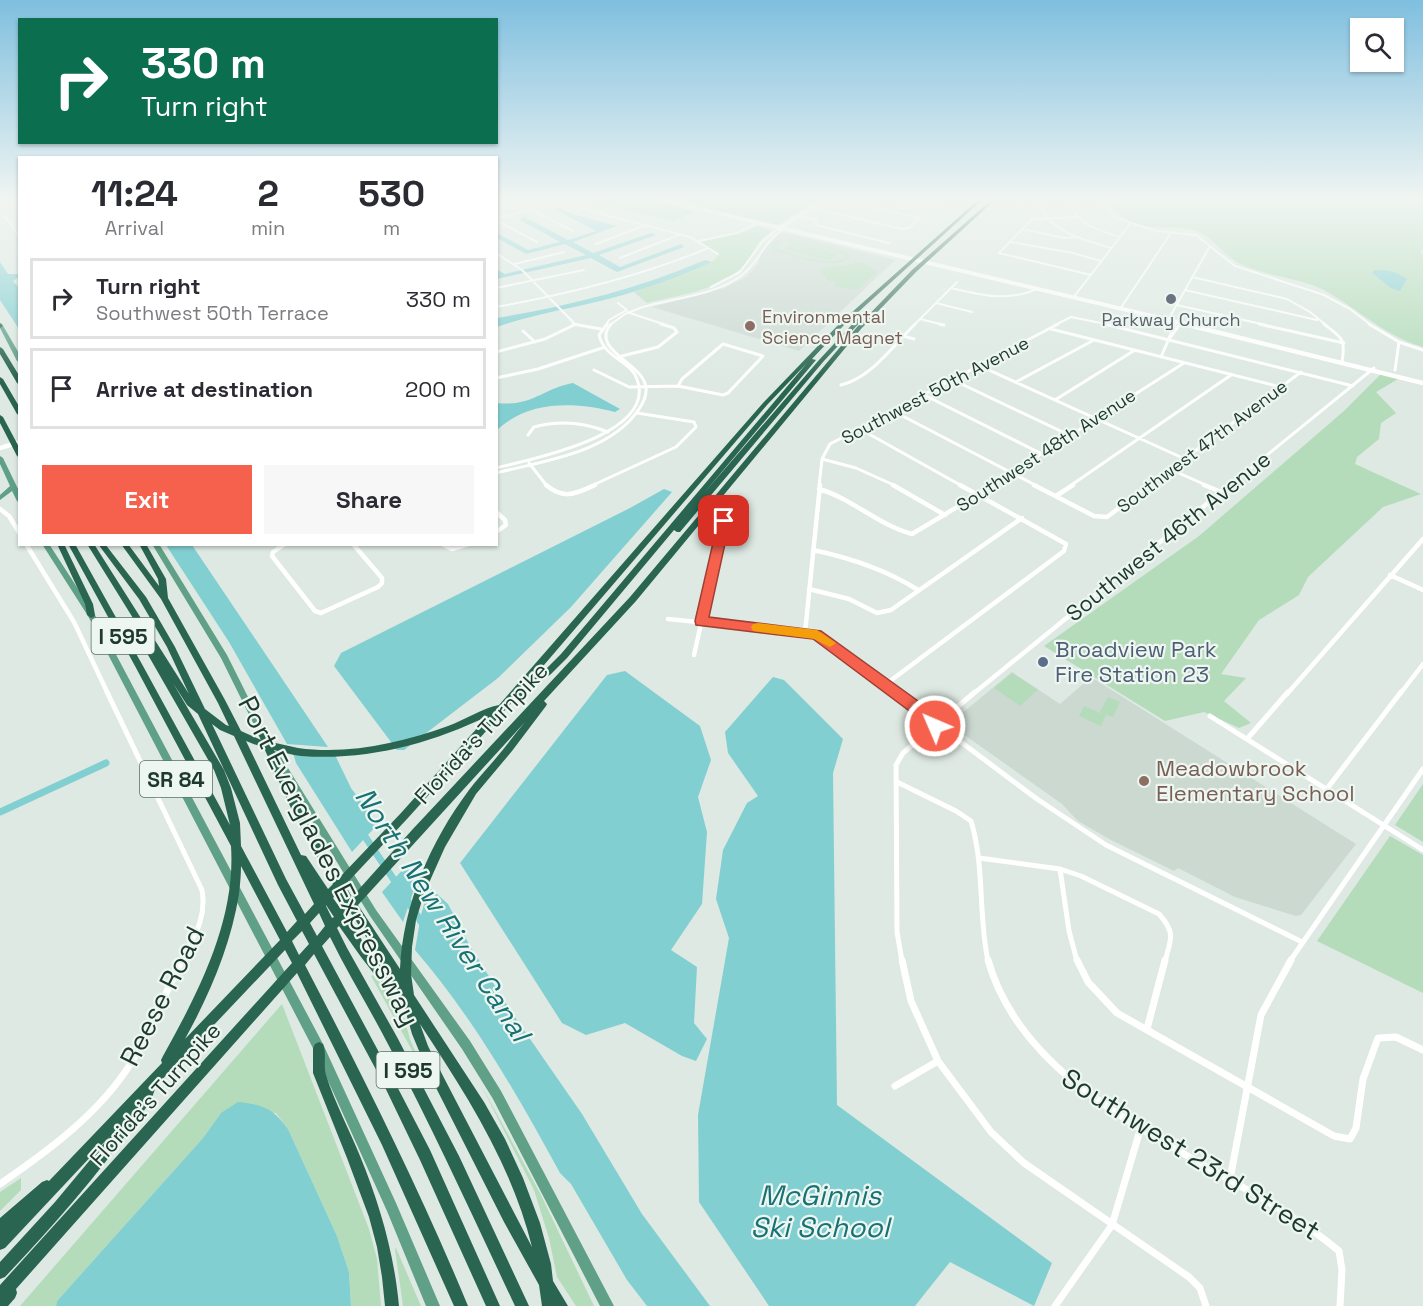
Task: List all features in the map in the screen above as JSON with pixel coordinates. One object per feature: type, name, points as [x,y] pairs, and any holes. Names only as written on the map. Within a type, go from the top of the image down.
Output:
[{"type":"highway","name":"Florida's Turnpike","points":[[0,1243],[404,816],[532,674],[765,404],[817,348],[910,261]]},
{"type":"highway","name":"Florida's Turnpike","points":[[0,1296],[416,833],[577,662],[677,549],[852,336],[926,261]]},
{"type":"highway","points":[[167,674],[190,703],[227,730],[255,742],[284,749],[313,752],[346,752],[382,748],[446,732],[507,702],[548,672],[693,511],[821,361],[898,282],[914,272]]},
{"type":"highway","points":[[608,606],[813,360],[817,348]]},
{"type":"highway","points":[[0,349],[18,380]]},
{"type":"highway","points":[[0,379],[18,410]]},
{"type":"highway","points":[[0,417],[17,447]]},
{"type":"highway","points":[[61,546],[89,604],[91,615]]},
{"type":"highway","name":"I 595","points":[[72,546],[174,728],[339,1040],[410,1188],[461,1306]]},
{"type":"highway","points":[[0,1272],[79,1185],[122,1131],[146,1096],[189,1020],[214,963],[223,938],[234,885],[237,858],[232,808],[227,789],[167,674],[91,546]]},
{"type":"highway","points":[[103,546],[142,597],[171,647],[262,841],[425,1155],[493,1306]]},
{"type":"highway","name":"Port Everglades Expressway","points":[[125,546],[164,598],[222,702],[344,952],[393,1041],[454,1161],[522,1306]]},
{"type":"highway","points":[[143,546],[162,579],[164,598]]},
{"type":"highway","points":[[561,1306],[539,1274],[508,1216],[421,1044],[408,1000],[406,958],[418,894],[444,839],[470,795],[577,662]]},
{"type":"highway","points":[[263,734],[275,768],[310,833],[375,943],[467,1085],[518,1184],[538,1238],[549,1306]]},
{"type":"highway","points":[[287,837],[363,950],[399,991],[409,997]]},
{"type":"highway","points":[[319,1048],[319,1073],[382,1238],[390,1275],[392,1306]]},
{"type":"highway","points":[[0,1227],[26,1203],[64,1174]]},
{"type":"highway","points":[[0,1305],[67,1223]]},
{"type":"main road","points":[[918,261],[1423,382]]},
{"type":"main road","points":[[0,325],[18,357]]},
{"type":"main road","points":[[0,450],[17,447]]},
{"type":"main road","points":[[0,458],[18,497]]},
{"type":"main road","points":[[0,498],[13,487]]},
{"type":"main road","name":"SR 84","points":[[46,546],[91,615],[319,1048],[376,1171],[433,1306]]},
{"type":"main road","points":[[156,546],[224,657],[263,734],[373,913],[466,1045],[498,1095],[607,1306]]},
{"type":"street","points":[[510,261],[522,270],[574,325]]},
{"type":"street","points":[[515,264],[527,261]]},
{"type":"street","points":[[498,307],[549,298],[632,278],[676,261]]},
{"type":"street","points":[[528,462],[608,432],[627,419],[632,412],[640,394],[640,387],[633,372],[602,348],[599,336],[601,329],[609,320],[626,311],[725,281],[743,269],[748,261]]},
{"type":"street","points":[[1030,261],[1091,275]]},
{"type":"street","points":[[1072,298],[1101,261]]},
{"type":"street","points":[[1120,309],[1152,261]]},
{"type":"street","points":[[1168,320],[1201,261]]},
{"type":"street","points":[[1231,261],[1245,271],[1324,294],[1350,309],[1371,327],[1399,342],[1423,350]]},
{"type":"street","points":[[498,288],[584,270]]},
{"type":"street","points":[[1192,277],[1287,300],[1310,312],[1344,343],[1345,362]]},
{"type":"street","points":[[841,385],[850,383],[865,374],[957,282]]},
{"type":"street","points":[[951,288],[1005,298],[1021,296],[1037,289]]},
{"type":"street","points":[[987,296],[989,291]]},
{"type":"street","points":[[1185,291],[1317,320]]},
{"type":"street","points":[[618,303],[626,311],[677,330],[658,347],[621,357]]},
{"type":"street","points":[[936,303],[972,312]]},
{"type":"street","points":[[1177,305],[1344,343]]},
{"type":"street","points":[[498,470],[584,447],[613,434],[638,413],[645,400],[646,387],[638,370],[608,346],[605,335],[607,329],[626,311]]},
{"type":"street","name":"Southwest 50th Avenue","points":[[805,633],[822,459],[830,444],[1071,317],[1169,339]]},
{"type":"street","points":[[920,319],[944,325]]},
{"type":"street","points":[[1161,357],[1179,323]]},
{"type":"street","points":[[498,352],[536,342],[574,325],[607,329]]},
{"type":"street","points":[[1051,329],[1281,387]]},
{"type":"street","points":[[523,331],[536,342]]},
{"type":"street","points":[[902,336],[914,339]]},
{"type":"street","points":[[1169,339],[1353,386]]},
{"type":"street","points":[[1016,382],[1094,340]]},
{"type":"street","points":[[1395,370],[1399,342]]},
{"type":"street","points":[[594,370],[622,386],[678,386],[723,394],[728,393],[763,356],[728,344],[718,346],[682,379],[678,386]]},
{"type":"street","points":[[498,378],[544,368],[608,346]]},
{"type":"street","points":[[1055,400],[1136,350]]},
{"type":"street","name":"Southwest 48th Avenue","points":[[819,489],[834,492],[899,531],[912,534],[1184,363]]},
{"type":"street","points":[[979,366],[1185,459]]},
{"type":"street","name":"Southwest 46th Avenue","points":[[1206,1306],[1200,1288],[1189,1277],[1024,1163],[991,1132],[938,1061],[911,1001],[897,932],[896,765],[900,756],[937,723],[1373,369]]},
{"type":"street","name":"Southwest 47th Avenue","points":[[1056,496],[1102,518],[1107,517],[1301,372]]},
{"type":"street","points":[[893,411],[1056,496],[1231,375]]},
{"type":"street","points":[[953,380],[1069,435]]},
{"type":"street","points":[[924,395],[1042,454]]},
{"type":"street","points":[[528,462],[538,477],[553,490],[563,496],[570,496],[676,447],[697,424],[684,419],[632,412]]},
{"type":"street","points":[[528,435],[534,427],[553,422],[592,424],[613,434]]},
{"type":"street","points":[[860,429],[1066,544],[1064,550],[886,684]]},
{"type":"street","points":[[822,459],[855,466],[872,473],[945,515]]},
{"type":"street","points":[[1172,470],[1221,492]]},
{"type":"street","points":[[0,509],[9,516],[18,531]]},
{"type":"street","points":[[498,514],[505,520],[506,525],[498,531]]},
{"type":"street","points":[[809,589],[849,599],[876,613],[891,610],[1022,518]]},
{"type":"street","points":[[694,656],[724,521]]},
{"type":"street","points":[[1247,739],[1423,538]]},
{"type":"street","name":"Reese Road","points":[[0,1184],[53,1145],[120,1078],[142,1041],[192,942],[205,907],[202,890],[74,622],[27,546]]},
{"type":"street","points":[[282,546],[273,552],[272,556],[315,611],[321,613],[378,587],[382,583],[382,578],[355,546]]},
{"type":"street","points":[[444,546],[446,549],[455,550],[465,546]]},
{"type":"street","points":[[813,550],[860,560],[892,574],[918,590]]},
{"type":"street","points":[[1390,575],[1423,590]]},
{"type":"street","points":[[668,619],[817,634],[1037,799],[1106,845],[1302,942]]},
{"type":"street","points":[[1326,790],[1423,664]]},
{"type":"street","points":[[1210,716],[1423,850]]},
{"type":"street","points":[[1230,1179],[1261,1015],[1302,942],[1423,769]]},
{"type":"street","name":"Southwest 23rd Street","points":[[897,782],[956,811],[971,821],[980,858],[985,950],[1002,998],[1025,1036],[1052,1066],[1081,1090],[1230,1179],[1339,1251],[1342,1270],[1341,1306]]},
{"type":"street","points":[[980,858],[1060,869],[1081,876],[1159,914],[1168,924],[1172,935],[1147,1029]]},
{"type":"street","points":[[1060,869],[1075,958],[1087,984],[1100,999],[1117,1013],[1334,1136],[1350,1139],[1356,1128],[1363,1079],[1378,1038],[1386,1034],[1423,1050]]},
{"type":"street","points":[[895,1086],[938,1061]]},
{"type":"street","points":[[1055,1306],[1112,1225],[1140,1126]]},
{"type":"shaded area","points":[[759,261],[894,261],[799,351],[652,307],[724,288],[746,277]]},
{"type":"shaded area","name":"Meadowbrook Elementary School","points":[[1012,672],[1060,704],[1091,677],[1356,844],[1301,915],[1296,916],[1235,897],[1178,868],[1174,871],[1111,840],[1078,821],[1062,804],[949,724]]},
{"type":"green space","points":[[747,261],[722,281],[698,291],[647,303],[634,292],[712,262]]},
{"type":"green space","points":[[817,261],[845,261],[833,263]]},
{"type":"green space","points":[[1236,261],[1423,261],[1423,347],[1396,336],[1316,286]]},
{"type":"green space","points":[[862,262],[878,272],[856,290],[834,286],[836,282],[827,280],[819,269]]},
{"type":"green space","points":[[1381,374],[1398,379],[1376,392],[1396,413],[1381,423],[1379,439],[1357,457],[1355,464],[1421,494],[1383,507],[1308,577],[1299,595],[1259,620],[1221,674],[1246,678],[1224,701],[1251,723],[1239,728],[1204,712],[1165,721],[1044,646],[1199,536],[1344,411]]},
{"type":"green space","points":[[1012,673],[1038,690],[1020,706],[994,688]]},
{"type":"green space","points":[[1108,697],[1120,702],[1113,717],[1106,715],[1101,726],[1079,716],[1084,706],[1105,715],[1100,712]]},
{"type":"green space","points":[[1423,784],[1423,842],[1395,825]]},
{"type":"green space","points":[[1390,836],[1423,855],[1423,993],[1317,941]]},
{"type":"green space","points":[[373,975],[401,1007],[410,1039],[424,1072],[371,976]]},
{"type":"green space","points":[[282,1004],[369,1229],[377,1259],[381,1306],[351,1306],[349,1272],[337,1236],[288,1129],[276,1113],[221,1113],[203,1138],[57,1301],[56,1306],[20,1306]]},
{"type":"green space","points":[[480,1083],[540,1193],[594,1306],[576,1306],[557,1277],[549,1238],[534,1190]]},
{"type":"green space","points":[[21,1178],[21,1190],[0,1211],[0,1192]]},
{"type":"green space","points":[[396,1248],[421,1306],[403,1306]]},
{"type":"water","points":[[561,261],[578,261],[498,279],[498,270],[505,274]]},
{"type":"water","points":[[596,261],[609,261],[620,267],[636,261],[647,261],[617,272]]},
{"type":"water","points":[[703,261],[712,262],[637,291],[498,327],[498,318],[602,295]]},
{"type":"water","points":[[0,262],[8,274],[18,274],[18,278],[13,281],[18,287],[18,327],[0,300]]},
{"type":"water","points":[[1374,270],[1392,272],[1407,279],[1400,291],[1391,288],[1372,273]]},
{"type":"water","points":[[573,383],[620,409],[615,412],[569,405],[538,408],[523,413],[498,429],[498,403],[529,400]]},
{"type":"water","points":[[664,489],[672,492],[571,607],[498,678],[404,750],[397,750],[334,666],[341,653]]},
{"type":"water","points":[[167,546],[193,546],[328,747],[287,744],[229,642]]},
{"type":"water","points":[[625,671],[700,726],[711,760],[698,797],[707,832],[702,904],[671,950],[697,967],[694,1023],[707,1039],[696,1061],[682,1056],[625,1023],[586,1035],[562,1023],[460,863],[607,675]]},
{"type":"water","name":"McGinnis Ski School","points":[[773,677],[784,680],[843,739],[833,773],[837,1105],[1052,1263],[1034,1306],[950,1262],[915,1306],[769,1306],[699,1202],[698,1115],[729,938],[716,899],[723,850],[747,803],[758,796],[728,753],[725,732]]},
{"type":"water","points":[[293,753],[335,755],[351,788],[378,824],[352,852],[296,763]]},
{"type":"water","points":[[408,864],[418,877],[403,922],[382,892]]},
{"type":"water","points":[[429,887],[448,904],[470,946],[510,1010],[582,1114],[642,1214],[710,1306],[647,1306],[627,1280],[571,1184],[560,1173],[493,1058],[456,1002],[415,950]]},
{"type":"water","points":[[238,1102],[267,1109],[278,1116],[288,1129],[337,1236],[349,1272],[351,1306],[56,1306],[57,1301],[203,1138],[221,1113]]},
{"type":"waterway","points":[[0,812],[106,763]]},
{"type":"waterway","name":"North New River Canal","points":[[362,832],[398,886]]},
{"type":"waterway","name":"North New River Canal","points":[[405,897],[424,926]]},
{"type":"slow traffic","points":[[758,627],[817,634],[830,643]]},
{"type":"place","name":"Parkway Church","points":[[1171,299]]},
{"type":"place","name":"Environmental Science Magnet","points":[[750,326]]},
{"type":"place","name":"Broadview Park Fire Station 23","points":[[1043,662]]},
{"type":"place","name":"Meadowbrook Elementary School","points":[[1144,781]]},
{"type":"route","points":[[724,521],[701,621],[817,634],[937,723],[935,726]]}]
